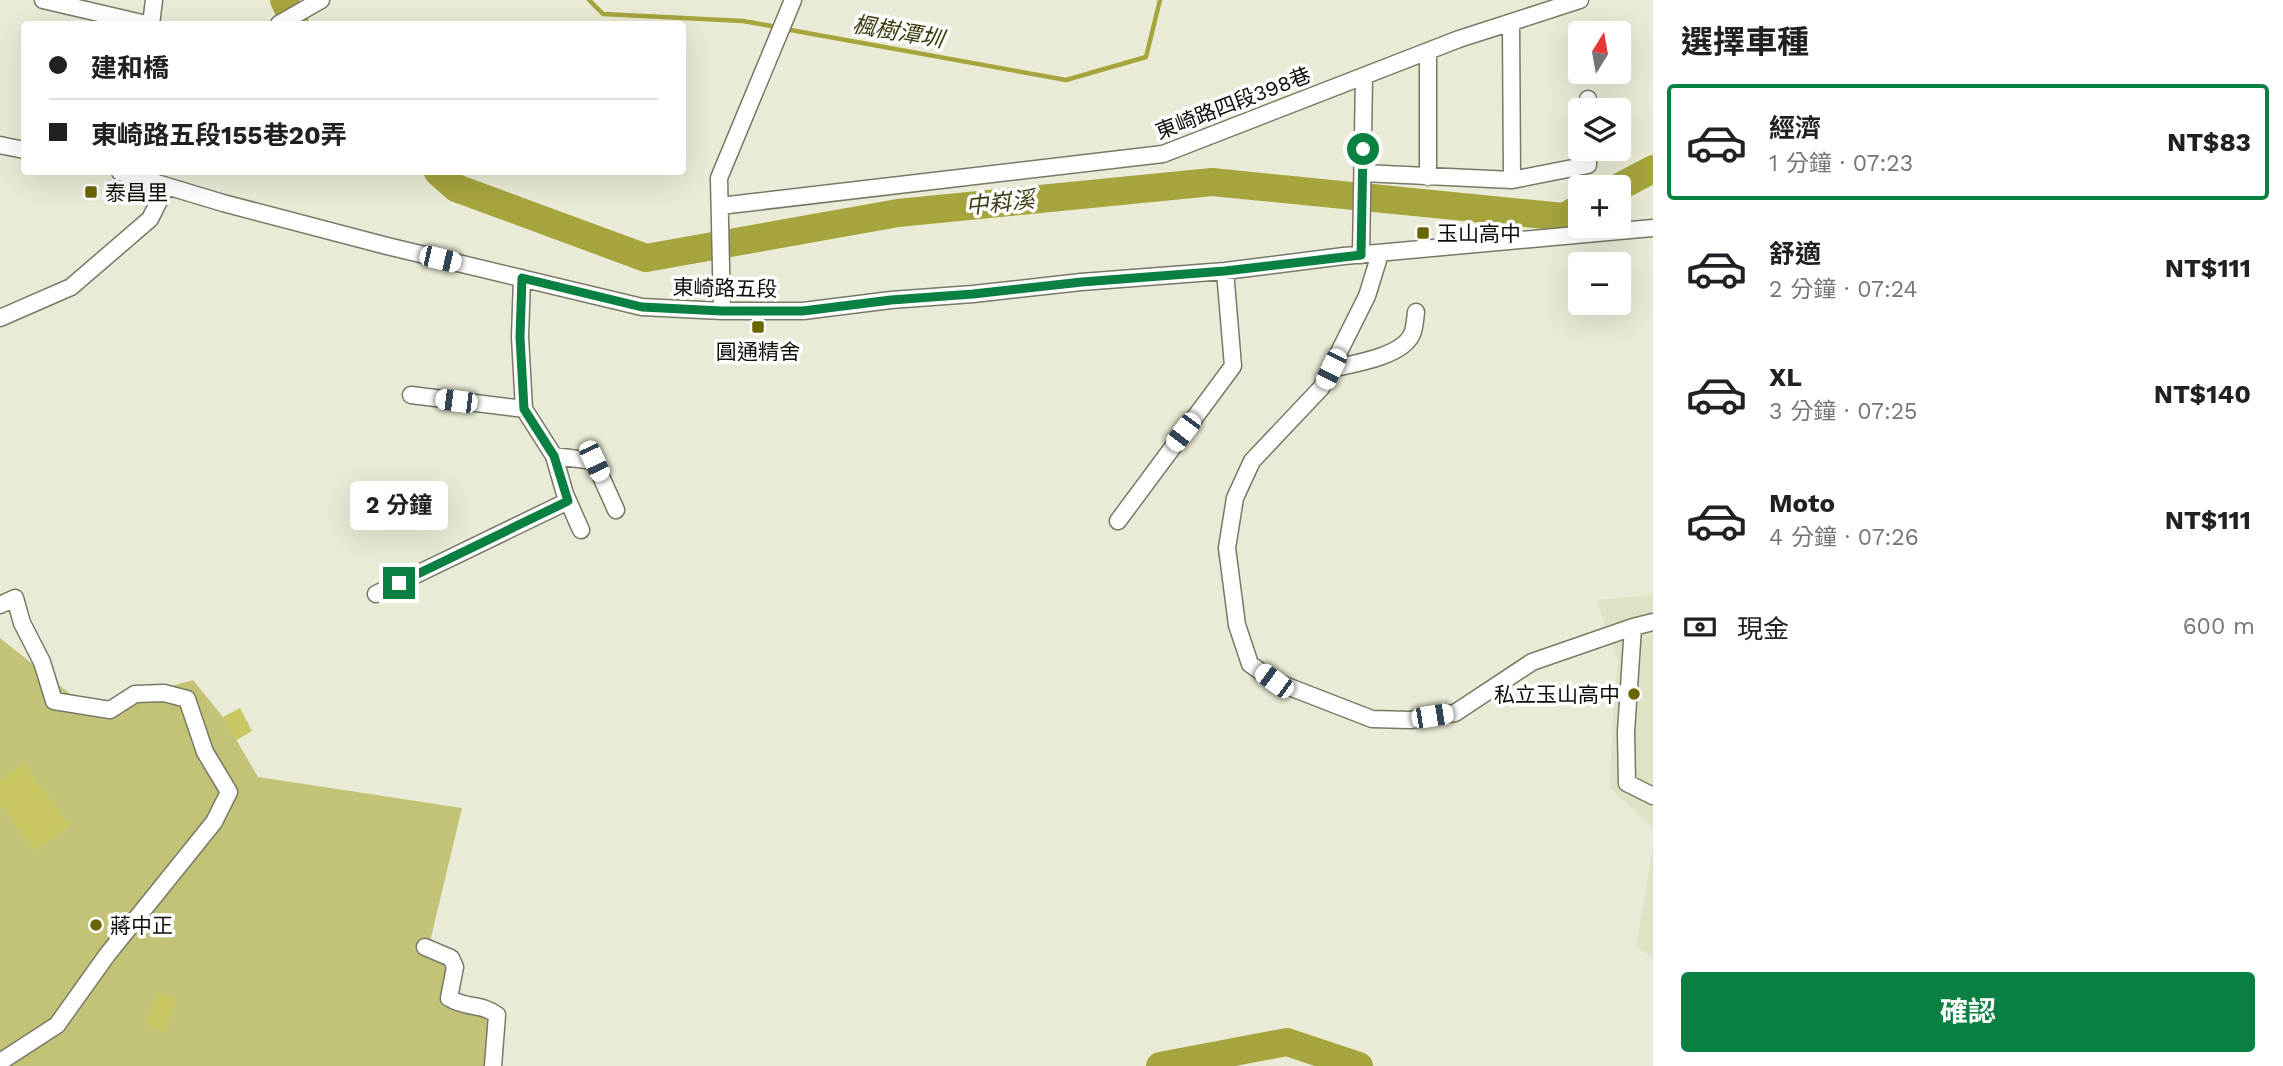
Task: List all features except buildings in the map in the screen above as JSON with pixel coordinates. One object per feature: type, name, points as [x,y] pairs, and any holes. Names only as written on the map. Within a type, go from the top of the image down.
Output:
[{"type":"street","points":[[43,0],[135,21]]},
{"type":"street","points":[[149,21],[154,0]]},
{"type":"street","points":[[284,21],[321,0]]},
{"type":"street","points":[[722,311],[719,178],[793,0]]},
{"type":"street","name":"東崎路四段398巷","points":[[720,206],[1163,154],[1428,51],[1580,0]]},
{"type":"street","points":[[1511,23],[1512,180]]},
{"type":"street","points":[[1428,51],[1428,177]]},
{"type":"street","points":[[1361,255],[1364,76]]},
{"type":"street","points":[[0,145],[21,149]]},
{"type":"street","points":[[1363,173],[1512,180],[1588,165],[1588,161]]},
{"type":"street","name":"東崎路五段","points":[[132,175],[166,187],[387,246],[642,307],[722,311],[803,311],[891,300],[1225,271],[1344,256],[1653,228]]},
{"type":"street","points":[[0,318],[71,287],[150,219],[166,187]]},
{"type":"street","points":[[1380,254],[1367,296],[1321,388],[1252,461],[1235,498],[1227,548],[1237,625],[1250,664],[1274,681],[1372,719],[1410,720],[1455,713],[1532,662],[1653,622]]},
{"type":"street","points":[[1118,521],[1233,366],[1225,271]]},
{"type":"street","points":[[522,278],[520,337],[524,409],[554,456],[568,501],[581,530]]},
{"type":"street","points":[[1331,369],[1376,359],[1404,344],[1412,335],[1416,312]]},
{"type":"street","points":[[411,395],[524,409]]},
{"type":"street","points":[[554,456],[594,461],[617,510]]},
{"type":"street","points":[[376,594],[568,501]]},
{"type":"street","points":[[0,605],[15,598],[22,623],[42,662],[54,701],[110,709],[135,694],[164,693],[187,699],[205,752],[229,792],[214,822],[107,955],[57,1025],[0,1062]]},
{"type":"street","points":[[1633,627],[1626,732],[1627,783],[1653,796]]},
{"type":"street","points":[[425,947],[451,958],[455,967],[449,998],[461,1005],[488,1008],[497,1015],[493,1066]]},
{"type":"shaded area","name":"私立玉山高中","points":[[1653,595],[1653,828],[1610,788],[1618,660],[1596,600]]},
{"type":"shaded area","points":[[0,638],[89,709],[193,680],[223,717],[258,777],[462,808],[427,954],[451,965],[446,1001],[497,1018],[489,1066],[0,1066]]},
{"type":"shaded area","points":[[1653,846],[1653,957],[1636,947]]},
{"type":"waterway","name":"中嵙溪","points":[[284,0],[294,21]]},
{"type":"waterway","name":"楓樹潭圳","points":[[589,0],[603,14],[743,21],[777,27]]},
{"type":"waterway","name":"楓樹潭圳","points":[[785,29],[1066,80],[1146,57],[1160,0]]},
{"type":"waterway","name":"中嵙溪","points":[[1631,181],[1653,169]]},
{"type":"waterway","name":"中嵙溪","points":[[441,175],[456,188],[646,258],[898,213],[1212,182],[1564,217],[1568,215]]},
{"type":"waterway","points":[[1160,1066],[1287,1042],[1359,1066]]},
{"type":"place","name":"泰昌里","points":[[91,192]]},
{"type":"place","name":"玉山高中","points":[[1423,233]]},
{"type":"place","name":"圓通精舍","points":[[758,327]]},
{"type":"place","name":"私立玉山高中","points":[[1634,694]]},
{"type":"place","name":"蔣中正","points":[[96,925]]},
{"type":"route","points":[[399,583],[568,501],[554,456],[524,409],[520,337],[522,278],[642,307],[803,311],[891,300],[1225,271],[1361,255],[1363,149]]}]
